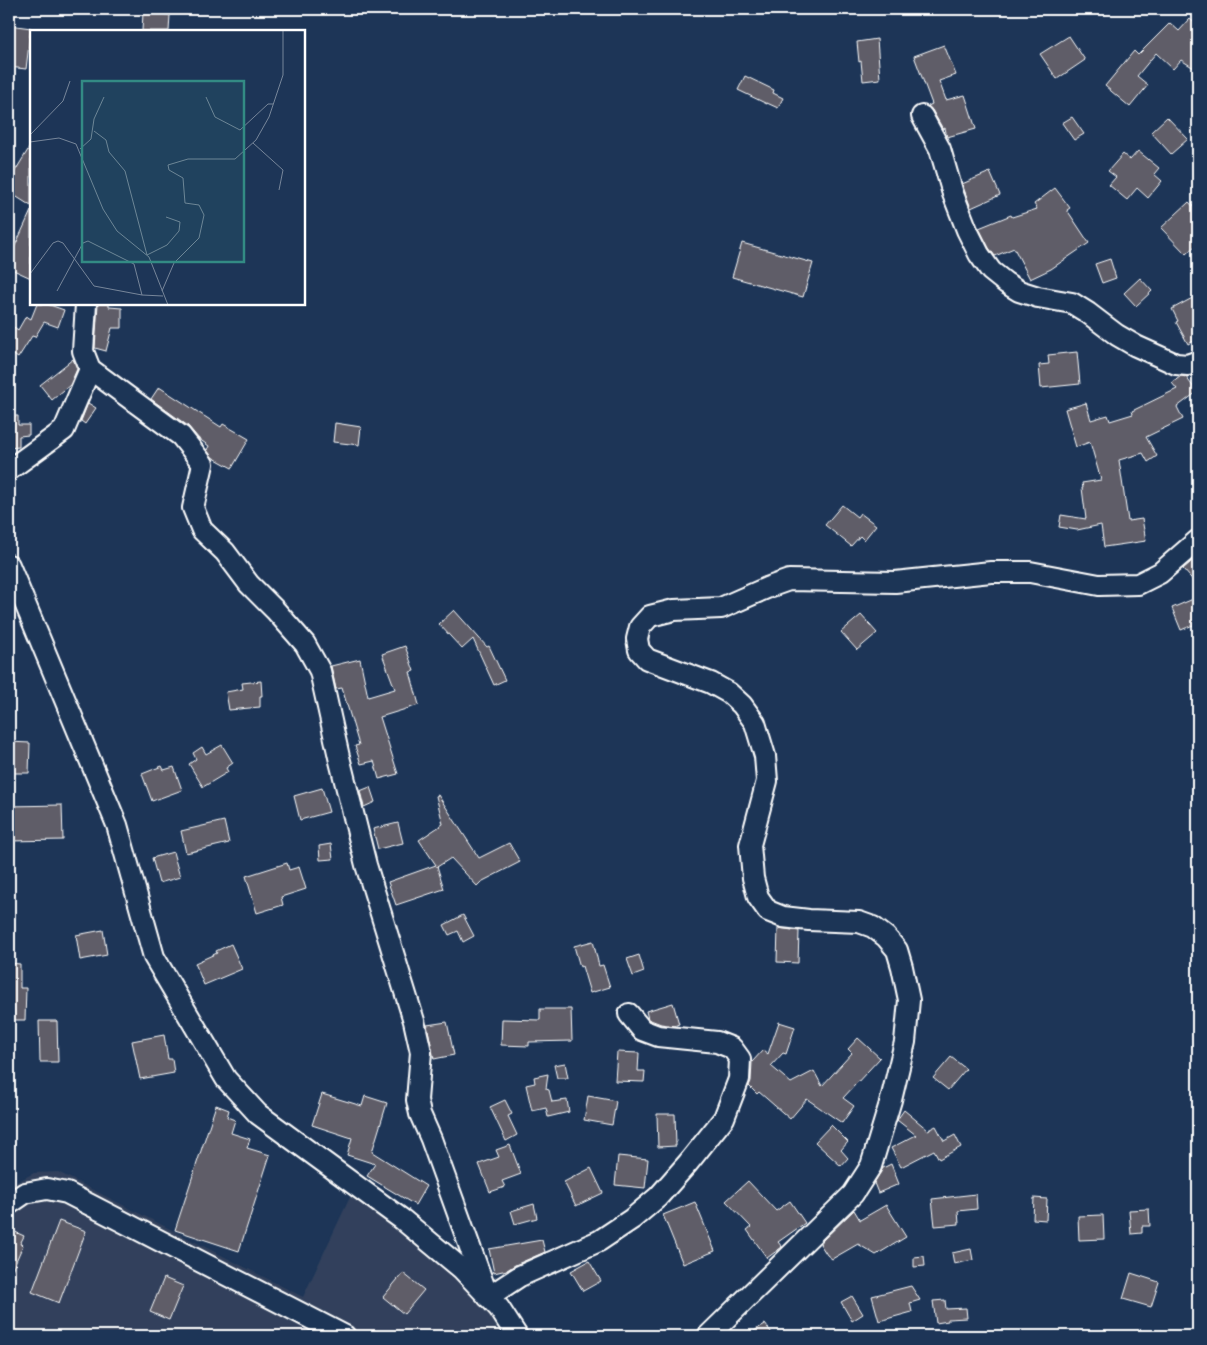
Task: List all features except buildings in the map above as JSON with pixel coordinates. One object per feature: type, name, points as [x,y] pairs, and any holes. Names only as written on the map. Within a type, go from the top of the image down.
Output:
[{"type":"street","points":[[922,116],[940,149],[953,194],[967,230],[979,254],[991,271],[1020,291],[1038,297],[1072,303],[1088,312],[1117,335],[1176,364],[1188,365],[1198,361]]},
{"type":"street","points":[[86,305],[83,350],[90,369],[181,436],[203,464],[193,508],[202,530],[225,552],[250,584],[305,644],[320,671],[366,865],[414,1021],[421,1052],[417,1100],[420,1114],[431,1139],[488,1297]]},
{"type":"street","points":[[9,470],[64,430],[90,369]]},
{"type":"street","points":[[708,1336],[853,1194],[871,1166],[891,1100],[905,1042],[908,1000],[897,950],[886,936],[873,927],[859,922],[783,917],[768,911],[758,897],[753,878],[750,845],[767,781],[765,756],[755,723],[742,705],[729,693],[711,683],[647,659],[639,650],[637,639],[640,627],[650,616],[674,610],[721,608],[769,586],[789,580],[895,582],[991,572],[1030,572],[1099,585],[1138,584],[1160,573],[1198,540]]},
{"type":"street","points":[[9,565],[117,825],[154,957],[226,1079],[258,1114],[403,1220],[462,1269],[499,1308],[517,1336]]},
{"type":"street","points":[[488,1297],[520,1276],[599,1241],[632,1219],[658,1197],[724,1118],[739,1080],[740,1058],[732,1048],[717,1042],[658,1036],[642,1030],[629,1014]]},
{"type":"street","points":[[9,1204],[25,1193],[47,1189],[67,1193],[345,1336]]},
{"type":"shaded area","points":[[58,1172],[303,1297],[351,1195],[418,1246],[482,1300],[508,1336],[9,1336],[9,1190],[13,1184],[34,1173]]}]
